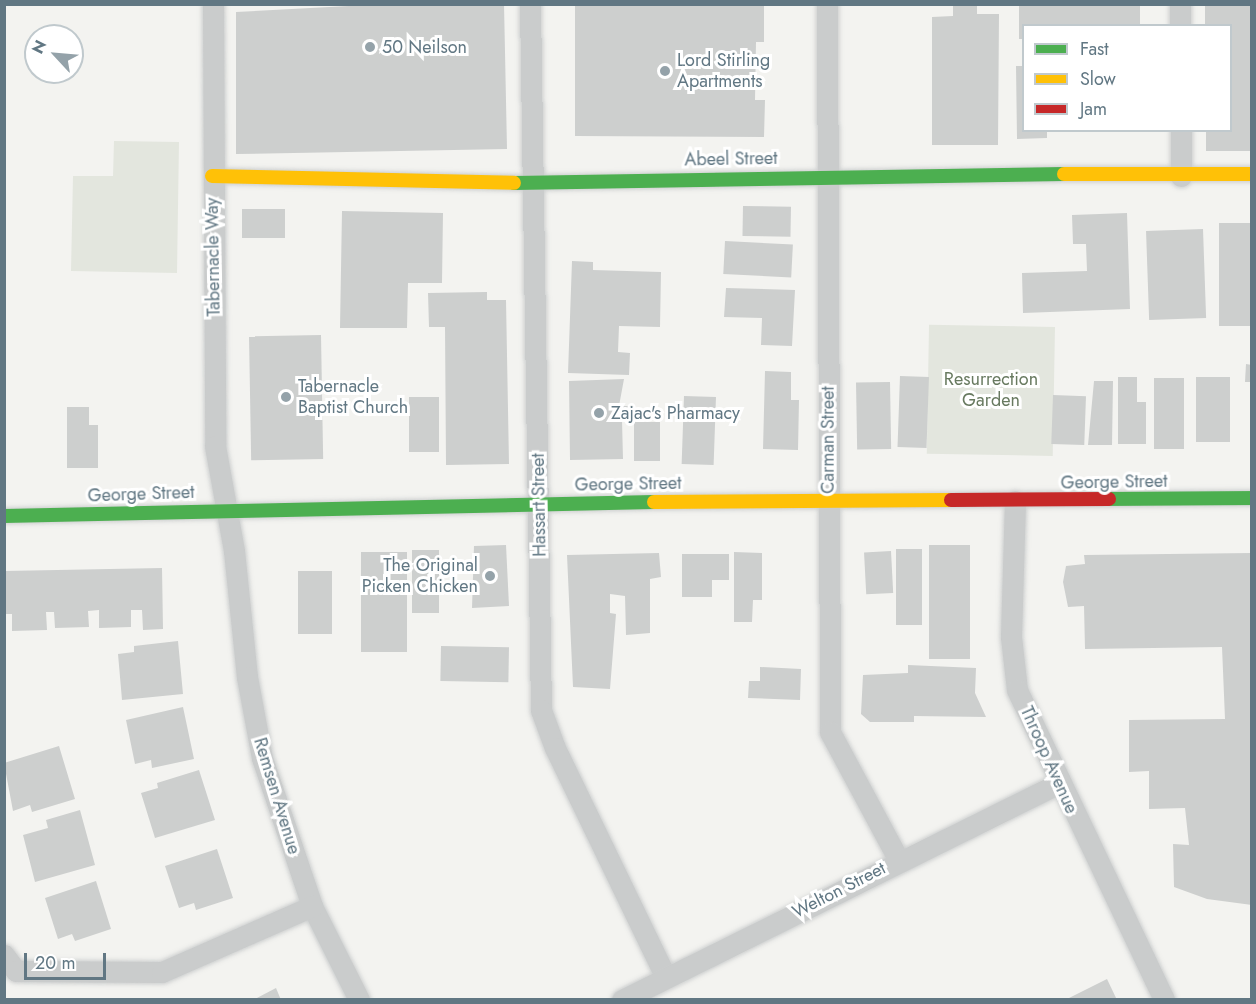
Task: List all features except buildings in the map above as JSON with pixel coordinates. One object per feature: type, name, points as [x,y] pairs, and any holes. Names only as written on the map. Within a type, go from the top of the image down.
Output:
[{"type":"street","name":"Tabernacle Way","points":[[213,4],[215,446],[226,509]]},
{"type":"street","name":"Hassart Street","points":[[530,4],[542,710],[555,748],[666,978]]},
{"type":"street","name":"Carman Street","points":[[827,4],[825,175],[830,732],[898,859]]},
{"type":"street","points":[[1180,4],[1180,24]]},
{"type":"street","points":[[1180,132],[1180,176]]},
{"type":"street","name":"Abeel Street","points":[[212,176],[534,181],[825,175],[1180,176],[1251,174]]},
{"type":"street","name":"George Street","points":[[4,516],[539,503],[1251,498]]},
{"type":"street","name":"Throop Avenue","points":[[1015,501],[1011,637],[1017,690],[1059,784],[1164,999]]},
{"type":"street","name":"Remsen Avenue","points":[[226,509],[262,758],[312,906],[358,999]]},
{"type":"street","name":"Welton Street","points":[[622,999],[898,859],[1059,784]]},
{"type":"street","points":[[4,955],[16,971],[162,972],[312,906]]},
{"type":"green space","points":[[114,141],[179,142],[177,273],[71,271],[73,176],[113,176]]},
{"type":"green space","name":"Resurrection Garden","points":[[929,325],[1055,327],[1053,456],[927,454]]},
{"type":"traffic: fast","points":[[514,183],[1064,174]]},
{"type":"traffic: fast","points":[[1109,499],[1252,498]]},
{"type":"traffic: fast","points":[[4,516],[654,502]]},
{"type":"traffic: slow","points":[[1064,174],[1252,174]]},
{"type":"traffic: slow","points":[[212,176],[514,183]]},
{"type":"traffic: slow","points":[[654,502],[951,500]]},
{"type":"traffic: jam","points":[[951,500],[1109,499]]},
{"type":"place","name":"50 Neilson","points":[[370,47]]},
{"type":"place","name":"Lord Stirling Apartments","points":[[665,71]]},
{"type":"place","name":"Tabernacle Baptist Church","points":[[286,397]]},
{"type":"place","name":"Zajac's Pharmacy","points":[[599,413]]},
{"type":"place","name":"The Original Picken Chicken","points":[[490,576]]}]
